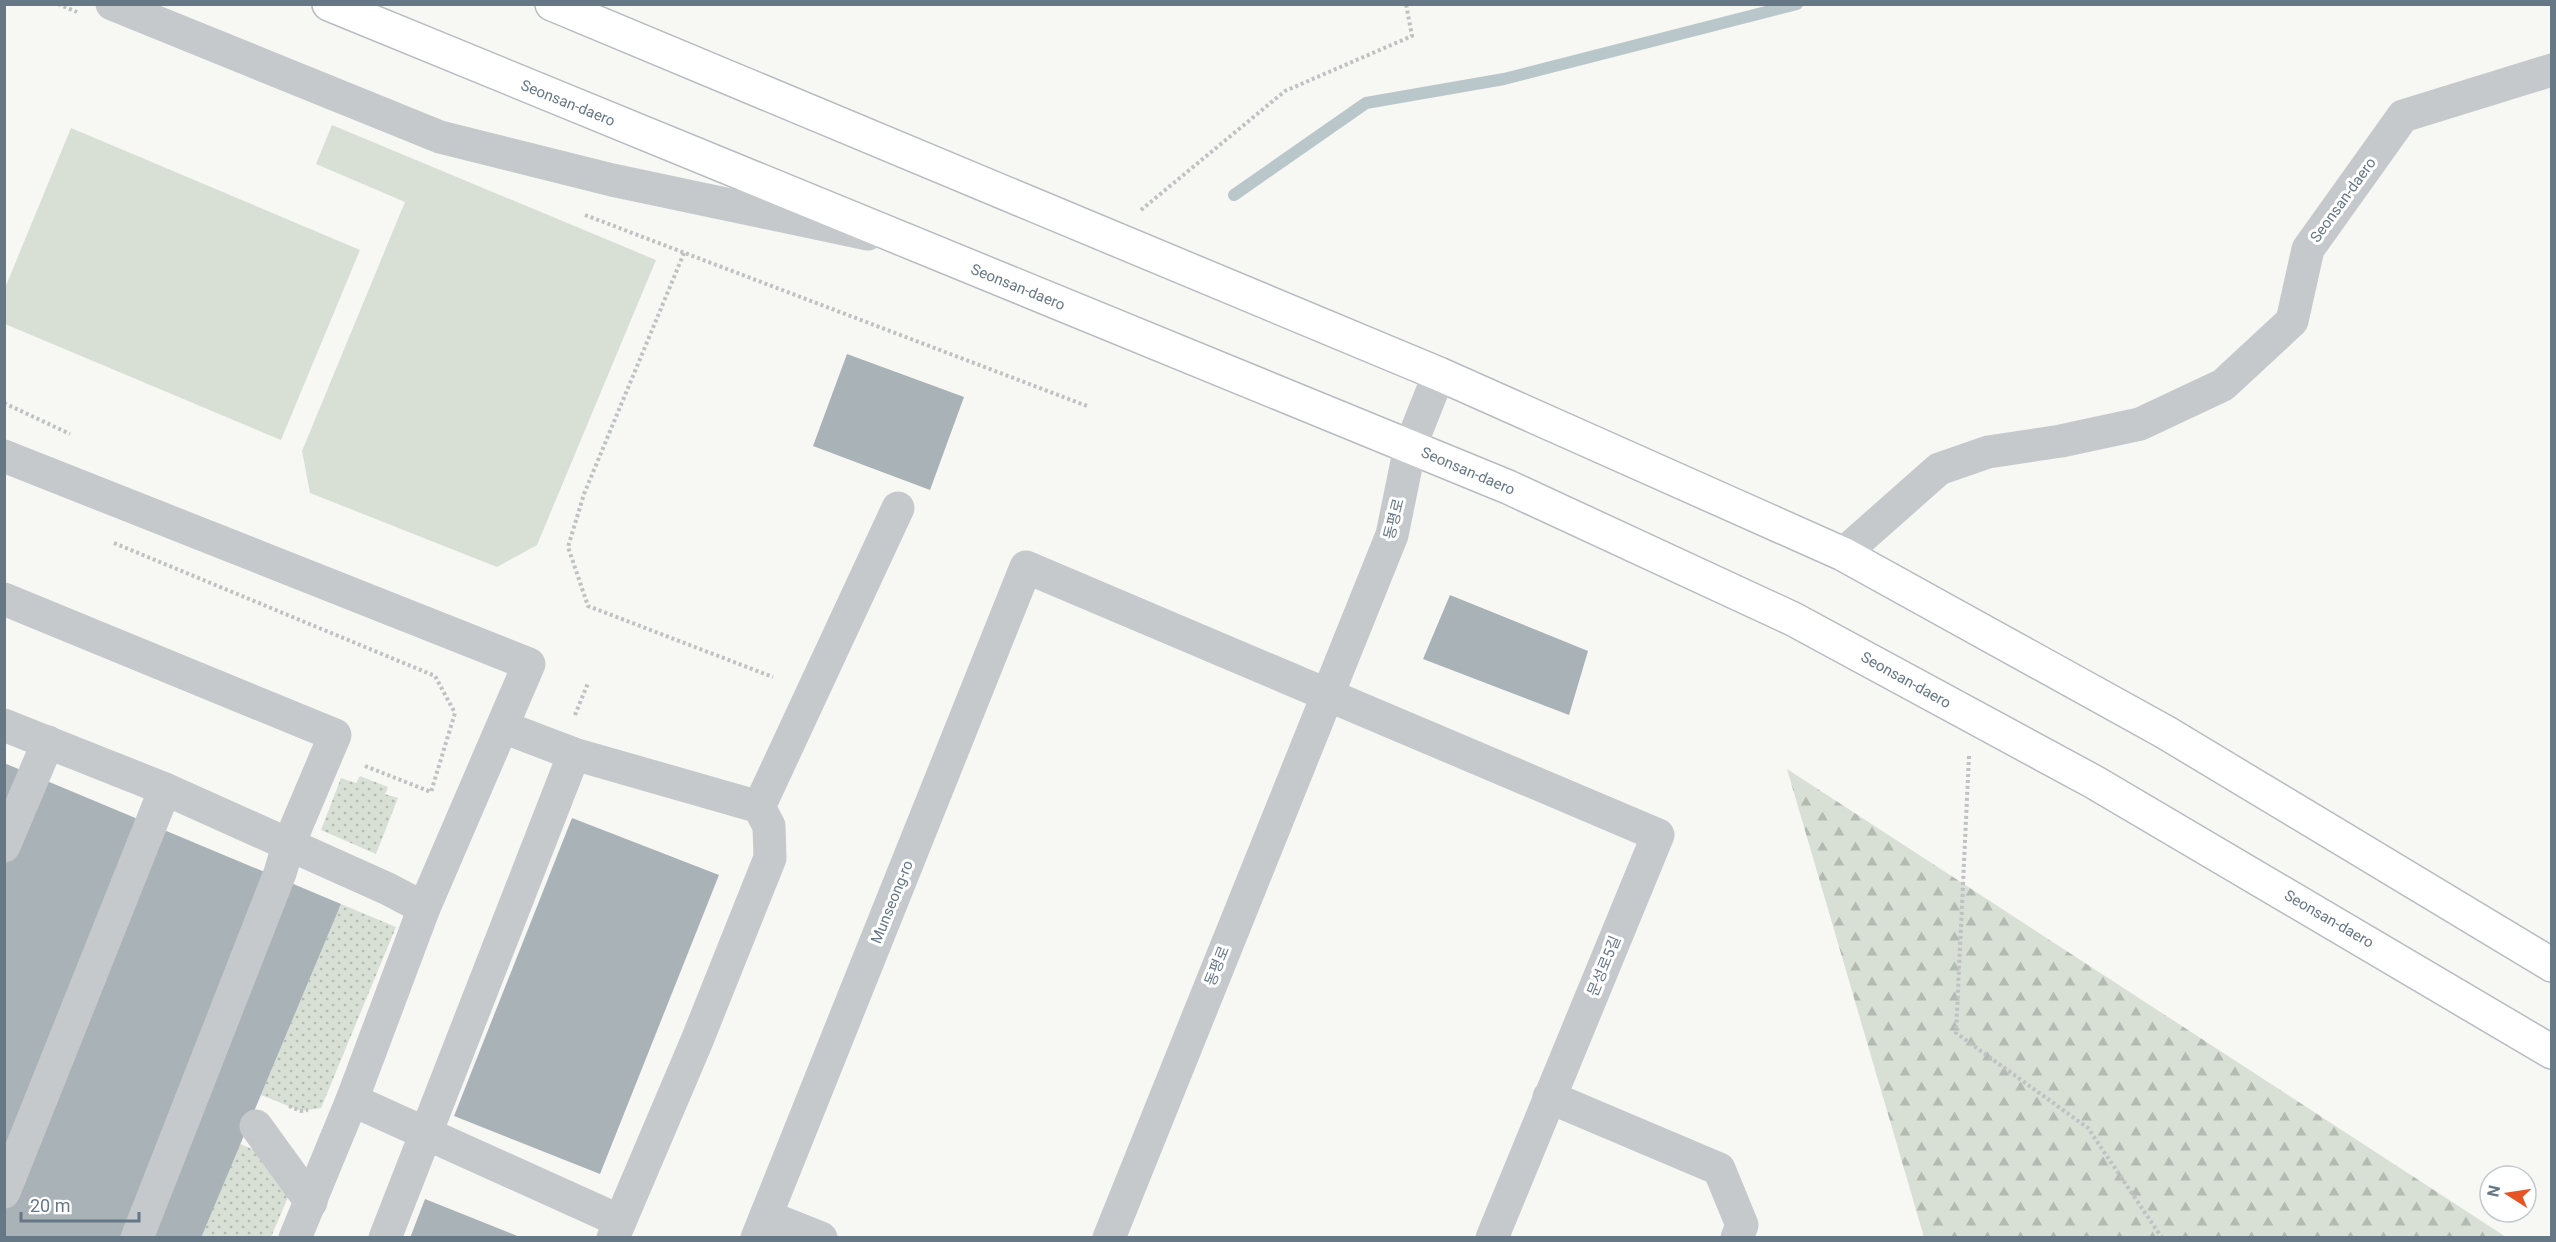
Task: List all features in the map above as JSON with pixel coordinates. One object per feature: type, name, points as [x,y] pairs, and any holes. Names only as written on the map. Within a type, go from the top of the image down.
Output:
[{"type":"main road","name":"Seonsan-daero","points":[[329,4],[1508,487],[1793,619],[2104,788],[2552,1052]]},
{"type":"main road","points":[[552,4],[1438,374],[1843,554],[2165,732],[2552,965]]},
{"type":"street","points":[[112,4],[440,137],[612,180],[911,243]]},
{"type":"street","name":"Seonsan-daero","points":[[1843,554],[1939,470],[1988,452],[2061,441],[2140,424],[2223,385],[2292,321],[2308,249],[2403,116],[2552,70]]},
{"type":"street","name":"동평로","points":[[1109,1238],[1392,535],[1410,447],[1438,374]]},
{"type":"street","points":[[4,456],[529,664],[424,908],[352,1100],[296,1238]]},
{"type":"street","points":[[759,807],[898,508]]},
{"type":"street","name":"Munseong-ro","points":[[762,1227],[1026,567],[1326,695]]},
{"type":"street","points":[[4,599],[335,735],[288,846],[280,873],[136,1238]]},
{"type":"street","name":"문성로5길","points":[[1326,695],[1658,835],[1492,1238]]},
{"type":"street","points":[[4,725],[165,789],[388,889],[424,908]]},
{"type":"street","points":[[352,1100],[426,1133],[617,1229],[770,858],[769,826],[759,807],[574,754],[502,727]]},
{"type":"street","points":[[4,846],[48,742]]},
{"type":"street","points":[[385,1238],[574,754]]},
{"type":"street","points":[[4,1192],[165,789]]},
{"type":"street","points":[[1549,1097],[1719,1169],[1742,1225],[1737,1238]]},
{"type":"street","points":[[256,1126],[310,1202]]},
{"type":"street","points":[[762,1227],[820,1238]]},
{"type":"path","points":[[1107,237],[1285,91],[1412,36],[1406,4]]},
{"type":"path","points":[[575,211],[1087,406]]},
{"type":"path","points":[[684,253],[584,494],[568,547],[588,606],[773,677]]},
{"type":"path","points":[[4,403],[70,434]]},
{"type":"path","points":[[103,538],[435,676],[455,713],[431,792],[365,766]]},
{"type":"path","points":[[1971,716],[1956,1033],[2088,1128],[2162,1238]]},
{"type":"green space","points":[[332,125],[656,260],[537,545],[497,567],[310,493],[302,451],[405,202],[316,164]]},
{"type":"green space","points":[[71,128],[360,250],[281,440],[5,324],[5,288]]},
{"type":"green space","points":[[1787,769],[2478,1219],[2478,1224],[2486,1224],[2506,1237],[1924,1237]]},
{"type":"green space","points":[[360,776],[388,787],[385,794],[398,798],[376,854],[321,830],[341,778],[356,783]]},
{"type":"green space","points":[[341,904],[396,927],[321,1108],[301,1111],[261,1095]]},
{"type":"green space","points":[[240,1144],[286,1163],[295,1181],[271,1237],[201,1238]]},
{"type":"building","points":[[847,354],[964,397],[930,490],[813,446]]},
{"type":"building","points":[[1450,595],[1588,651],[1569,715],[1423,659]]},
{"type":"building","points":[[4,763],[341,904],[201,1238],[4,1238]]},
{"type":"building","points":[[572,818],[719,875],[600,1174],[454,1116]]},
{"type":"building","points":[[425,1199],[520,1237],[520,1238],[410,1238]]},
{"type":"waterway","points":[[1234,195],[1366,103],[1504,79],[1797,4]]}]
